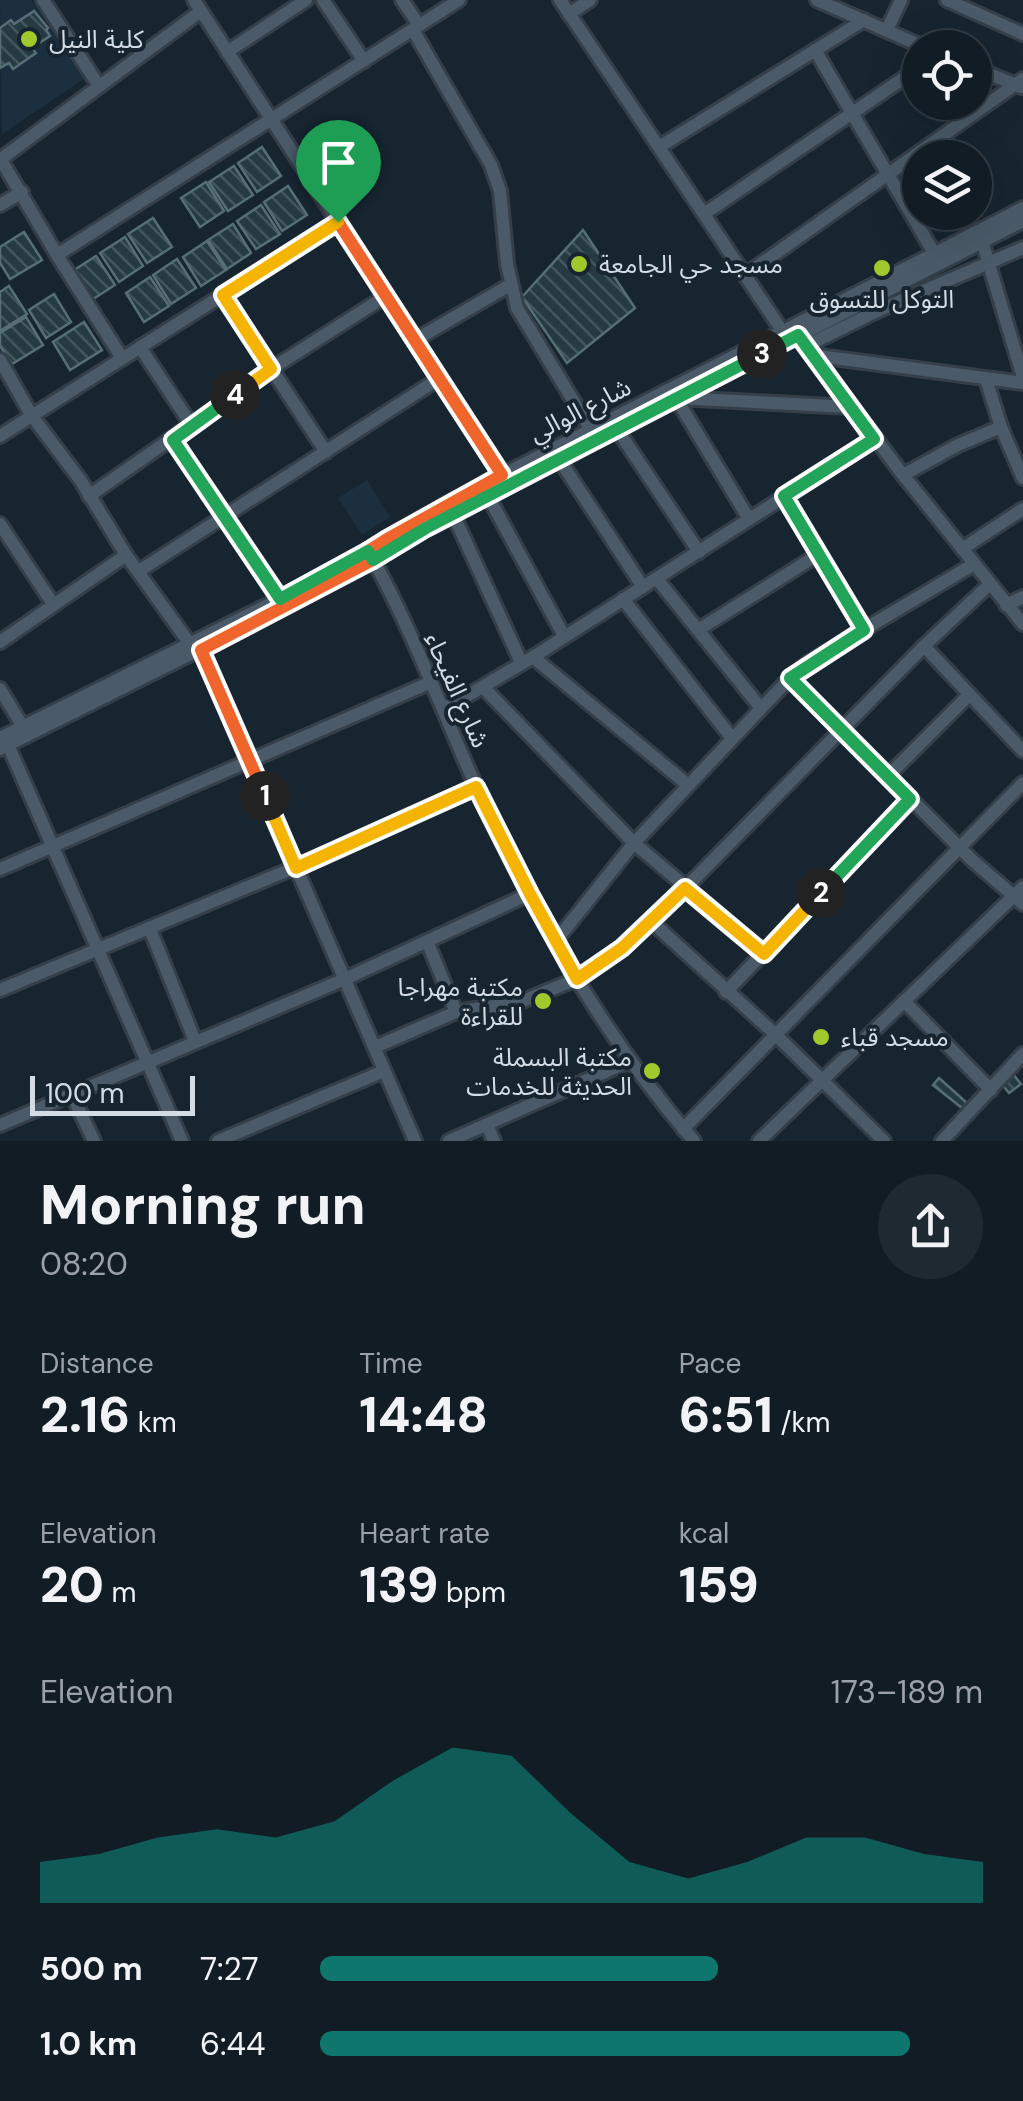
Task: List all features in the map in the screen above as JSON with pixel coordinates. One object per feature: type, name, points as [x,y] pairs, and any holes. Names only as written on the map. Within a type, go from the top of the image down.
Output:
[{"type":"street","points":[[42,0],[99,86]]},
{"type":"street","points":[[228,52],[306,0]]},
{"type":"street","points":[[323,0],[364,61]]},
{"type":"street","points":[[402,0],[491,166],[500,192],[510,285],[517,308],[591,430]]},
{"type":"street","points":[[57,256],[459,0]]},
{"type":"street","points":[[560,0],[783,332]]},
{"type":"street","points":[[569,14],[590,0]]},
{"type":"street","points":[[817,0],[902,37]]},
{"type":"street","points":[[887,30],[901,0]]},
{"type":"street","points":[[946,0],[1023,34]]},
{"type":"street","points":[[122,358],[0,159],[99,86],[197,6],[502,475]]},
{"type":"street","points":[[658,147],[864,20]]},
{"type":"street","points":[[815,50],[934,253]]},
{"type":"street","points":[[992,74],[1020,84]]},
{"type":"street","points":[[704,214],[902,78]]},
{"type":"street","points":[[745,275],[1020,84]]},
{"type":"street","points":[[0,204],[22,192]]},
{"type":"street","name":"شارع الوالي","points":[[3,744],[371,555],[446,504],[1023,208]]},
{"type":"street","name":"شارع الوالي","points":[[3,744],[24,727],[196,647],[280,599],[676,398],[805,345],[1023,220]]},
{"type":"street","points":[[0,436],[338,222]]},
{"type":"street","points":[[805,345],[986,379],[1023,380],[1017,328],[982,241]]},
{"type":"street","points":[[805,345],[1023,248]]},
{"type":"street","points":[[415,340],[510,285]]},
{"type":"street","points":[[223,295],[326,452]]},
{"type":"street","points":[[89,496],[271,369],[386,296]]},
{"type":"street","points":[[805,345],[874,439],[1023,624]]},
{"type":"street","points":[[140,347],[192,426]]},
{"type":"street","points":[[0,360],[32,416],[126,555],[196,647],[249,759],[415,1141]]},
{"type":"street","points":[[139,571],[440,378]]},
{"type":"street","points":[[986,379],[1023,478]]},
{"type":"street","points":[[676,398],[850,407]]},
{"type":"street","points":[[676,398],[749,519]]},
{"type":"street","points":[[903,475],[1001,426]]},
{"type":"street","points":[[617,429],[699,552]]},
{"type":"street","points":[[443,710],[657,579],[874,439]]},
{"type":"street","points":[[173,440],[280,599]]},
{"type":"street","points":[[559,459],[643,587]]},
{"type":"street","points":[[488,496],[564,636]]},
{"type":"street","points":[[784,496],[864,630]]},
{"type":"street","points":[[962,549],[1023,509]]},
{"type":"street","points":[[453,514],[527,660],[688,785]]},
{"type":"street","points":[[0,524],[6,544],[53,604]]},
{"type":"street","points":[[698,630],[819,554]]},
{"type":"street","points":[[0,642],[126,555]]},
{"type":"street","name":"شارع الفيحاء","points":[[371,555],[476,787],[555,942],[630,1062],[693,1141]]},
{"type":"street","points":[[555,942],[634,842],[790,678],[974,564]]},
{"type":"street","points":[[657,579],[760,707]]},
{"type":"street","points":[[375,1047],[456,1012],[520,1002],[577,979],[622,948],[990,584]]},
{"type":"street","points":[[1006,604],[1023,596]]},
{"type":"street","points":[[623,599],[731,737]]},
{"type":"street","points":[[924,646],[1023,751]]},
{"type":"street","points":[[759,1141],[1020,896],[958,846],[790,678]]},
{"type":"street","points":[[0,869],[429,683]]},
{"type":"street","points":[[483,687],[634,842],[764,954]]},
{"type":"street","points":[[0,689],[24,727]]},
{"type":"street","points":[[888,776],[969,694]]},
{"type":"street","points":[[3,744],[182,1141]]},
{"type":"street","points":[[683,1129],[1023,783]]},
{"type":"street","points":[[0,990],[296,868],[476,787]]},
{"type":"street","points":[[726,992],[910,799]]},
{"type":"street","points":[[0,1125],[344,979],[530,894]]},
{"type":"street","points":[[652,922],[884,1141]]},
{"type":"street","points":[[150,929],[195,1041]]},
{"type":"street","points":[[428,941],[456,1012]]},
{"type":"street","points":[[904,1001],[990,1090]]},
{"type":"street","points":[[942,1141],[1023,1054]]},
{"type":"street","points":[[449,1141],[630,1062]]},
{"type":"street","points":[[218,1141],[384,1071]]},
{"type":"street","points":[[72,1094],[94,1141]]},
{"type":"street","points":[[488,1125],[494,1141]]},
{"type":"shaded area","name":"كلية النيل","points":[[0,0],[31,0],[84,79],[2,134]]},
{"type":"shaded area","points":[[367,480],[390,517],[362,535],[338,498]]},
{"type":"building","name":"كلية النيل","points":[[34,11],[50,36],[32,48],[36,53],[13,69],[9,63],[0,68],[0,28]]},
{"type":"building","points":[[262,147],[281,176],[257,192],[238,163]]},
{"type":"building","points":[[234,166],[253,195],[228,211],[209,182]]},
{"type":"building","points":[[206,182],[224,211],[200,227],[181,198]]},
{"type":"building","points":[[288,186],[307,215],[282,231],[264,202]]},
{"type":"building","points":[[261,205],[280,234],[256,249],[237,221]]},
{"type":"building","points":[[153,218],[172,247],[147,263],[128,234]]},
{"type":"building","points":[[233,224],[251,253],[227,269],[208,240]]},
{"type":"building","name":"مسجد حي الجامعة","points":[[583,230],[635,308],[567,363],[522,297]]},
{"type":"building","points":[[24,232],[42,260],[10,279],[0,263],[0,247]]},
{"type":"building","points":[[125,237],[143,266],[119,282],[100,253]]},
{"type":"building","points":[[207,241],[226,270],[201,286],[183,257]]},
{"type":"building","points":[[96,256],[115,285],[90,301],[71,272]]},
{"type":"building","points":[[177,259],[196,288],[171,304],[153,275]]},
{"type":"building","points":[[150,277],[169,306],[144,322],[126,293]]},
{"type":"building","points":[[9,286],[27,314],[0,331],[0,292]]},
{"type":"building","points":[[54,294],[71,322],[46,338],[29,310]]},
{"type":"building","points":[[26,317],[43,345],[12,364],[0,346],[0,333]]},
{"type":"building","points":[[84,322],[102,350],[70,370],[53,342]]},
{"type":"building","points":[[1012,1073],[1021,1084],[1009,1093],[1001,1083]]},
{"type":"building","points":[[939,1078],[967,1103],[962,1108],[933,1085]]},
{"type":"place","name":"كلية النيل","points":[[29,39]]},
{"type":"place","name":"مسجد حي الجامعة","points":[[579,264]]},
{"type":"place","name":"التوكل للتسوق","points":[[882,268]]},
{"type":"place","name":"مكتبة مهراجا للقراءة","points":[[543,1001]]},
{"type":"place","name":"مسجد قباء","points":[[821,1037]]},
{"type":"place","name":"مكتبة البسملة الحديثة للخدمات","points":[[652,1071]]},
{"type":"route","points":[[338,222],[223,295],[271,369],[173,440],[280,599],[368,551],[373,560],[406,538],[798,335],[874,439],[784,496],[864,630],[790,678],[910,799],[764,954],[685,888],[622,948],[577,979],[476,787],[296,868],[201,650],[373,560],[368,551],[502,475],[338,222]]}]
